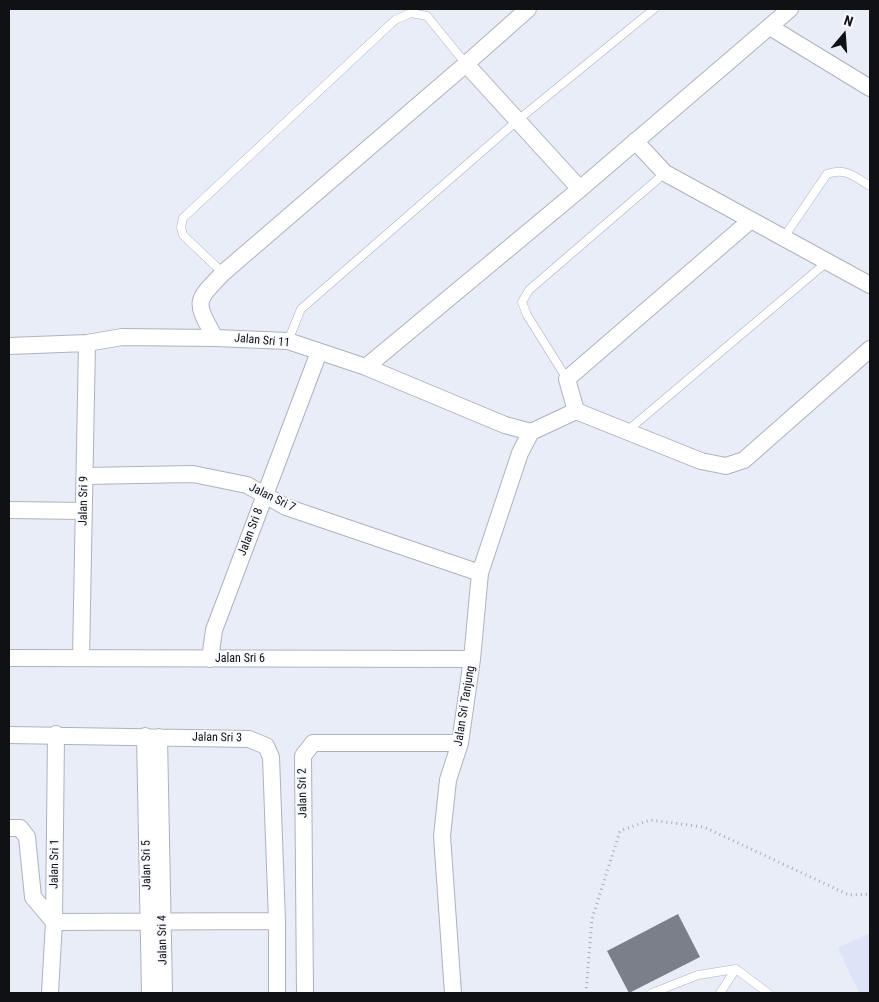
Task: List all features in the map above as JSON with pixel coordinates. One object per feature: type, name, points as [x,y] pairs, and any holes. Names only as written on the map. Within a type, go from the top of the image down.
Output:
[{"type":"street","points":[[215,338],[202,316],[200,305],[202,295],[223,273],[528,9]]},
{"type":"street","points":[[366,367],[580,189],[790,9]]},
{"type":"street","points":[[770,27],[870,88]]},
{"type":"street","points":[[466,64],[580,189]]},
{"type":"street","points":[[635,141],[665,173],[870,284]]},
{"type":"street","points":[[576,411],[567,379],[751,220]]},
{"type":"street","name":"Jalan Sri 11","points":[[9,346],[87,344],[122,337],[215,338],[288,342],[366,367],[505,425],[531,432]]},
{"type":"street","name":"Jalan Sri 9","points":[[81,658],[87,344]]},
{"type":"street","points":[[531,432],[576,411],[701,461],[726,466],[744,460],[870,350]]},
{"type":"street","name":"Jalan Sri 8","points":[[210,659],[214,630],[319,352]]},
{"type":"street","name":"Jalan Sri Tanjung","points":[[454,993],[442,836],[448,780],[460,742],[472,659],[480,573],[520,453],[531,432]]},
{"type":"street","name":"Jalan Sri 7","points":[[85,476],[193,474],[246,485],[286,507],[480,573]]},
{"type":"street","points":[[9,510],[84,511]]},
{"type":"street","name":"Jalan Sri 6","points":[[9,658],[472,659]]},
{"type":"street","name":"Jalan Sri 3","points":[[9,735],[56,734],[249,739],[266,746],[271,757],[277,921],[276,993]]},
{"type":"street","name":"Jalan Sri 1","points":[[50,993],[54,922],[56,734]]},
{"type":"street","name":"Jalan Sri 5","points":[[150,993],[155,922],[152,737]]},
{"type":"street","name":"Jalan Sri 2","points":[[305,993],[303,756],[313,743],[460,742]]},
{"type":"street","points":[[9,828],[20,828],[28,837],[32,897],[54,922],[277,921]]},
{"type":"street","name":"Jalan Sri 4","points":[[155,922],[164,993]]},
{"type":"lane","points":[[288,342],[301,310],[518,120],[654,9]]},
{"type":"lane","points":[[223,273],[183,236],[181,227],[183,218],[395,20],[411,13],[427,16],[466,64]]},
{"type":"lane","points":[[784,237],[826,174],[837,170],[849,173],[870,186]]},
{"type":"lane","points":[[567,379],[527,314],[522,302],[529,290],[665,173]]},
{"type":"lane","points":[[627,432],[829,261]]},
{"type":"lane","points":[[652,993],[698,975],[736,968],[768,993]]},
{"type":"lane","points":[[720,993],[736,968]]},
{"type":"path","points":[[586,993],[592,920],[620,832],[650,820],[704,827],[848,895],[870,894]]},
{"type":"shaded area","points":[[870,933],[870,993],[859,993],[838,948]]},
{"type":"building","points":[[678,914],[700,957],[629,993],[607,951]]}]
